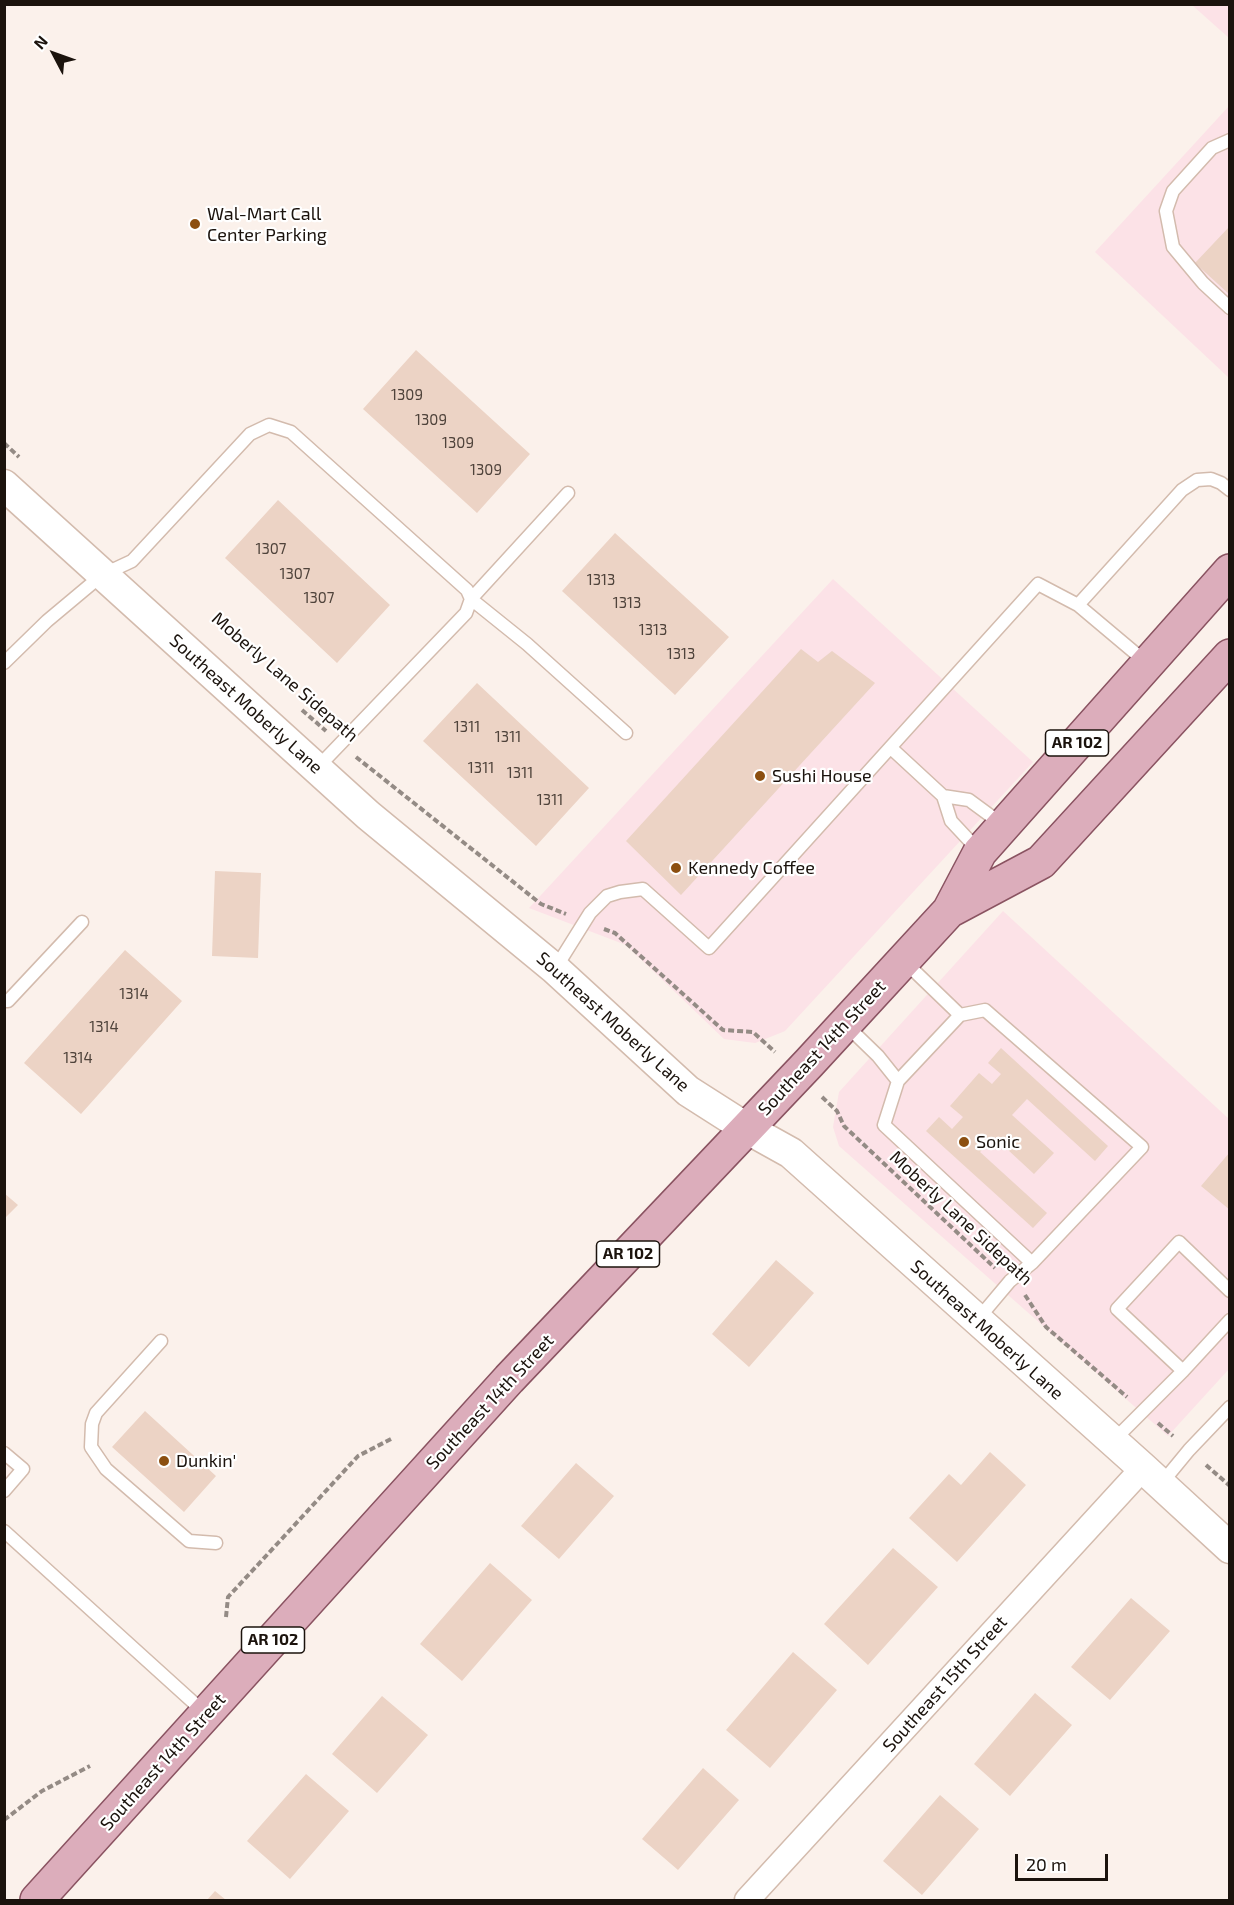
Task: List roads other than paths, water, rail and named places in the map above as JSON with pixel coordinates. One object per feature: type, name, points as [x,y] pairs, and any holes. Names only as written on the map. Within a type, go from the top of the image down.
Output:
[{"type":"main road","name":"Southeast 14th Street","points":[[37,1900],[509,1380],[950,911],[980,852],[1230,571]]},
{"type":"main road","name":"Southeast 14th Street","points":[[950,911],[1041,862],[1230,656]]},
{"type":"street","name":"Southeast Moberly Lane","points":[[4,485],[316,769],[555,969],[675,1080],[746,1128],[791,1153],[1230,1548]]},
{"type":"street","name":"Southeast 15th Street","points":[[747,1900],[1152,1476]]},
{"type":"lane","points":[[1230,140],[1212,148],[1173,191],[1166,211],[1173,247],[1203,283],[1230,308]]},
{"type":"lane","points":[[4,663],[47,621],[102,574],[132,561],[250,434],[269,426],[291,432],[467,590],[471,599],[527,644],[626,733]]},
{"type":"lane","points":[[1078,605],[1182,490],[1197,480],[1211,479],[1230,490]]},
{"type":"lane","points":[[316,769],[466,613],[471,599],[568,493]]},
{"type":"lane","points":[[555,969],[590,913],[607,896],[620,892],[643,889],[709,948],[1038,584],[1078,605],[1148,663]]},
{"type":"lane","points":[[891,748],[943,796],[951,821],[980,852]]},
{"type":"lane","points":[[943,796],[969,800],[1004,826]]},
{"type":"lane","points":[[4,1001],[8,1001],[82,922]]},
{"type":"lane","points":[[903,961],[960,1015]]},
{"type":"lane","points":[[978,1320],[1010,1281],[1032,1263],[1142,1147],[985,1010],[960,1015],[897,1081],[884,1125],[1032,1263]]},
{"type":"lane","points":[[845,1024],[878,1056],[897,1081]]},
{"type":"lane","points":[[1183,1371],[1117,1309],[1179,1242],[1230,1291]]},
{"type":"lane","points":[[1112,1442],[1230,1320]]},
{"type":"lane","points":[[161,1341],[96,1413],[92,1424],[91,1447],[106,1469],[189,1542],[216,1544]]},
{"type":"lane","points":[[1152,1476],[1189,1450],[1230,1407]]},
{"type":"lane","points":[[4,1453],[23,1469],[4,1491]]},
{"type":"lane","points":[[4,1531],[206,1714]]},
{"type":"place","name":"Wal-Mart Call Center Parking","points":[[195,224]]},
{"type":"place","name":"Sushi House","points":[[760,776]]},
{"type":"place","name":"Kennedy Coffee","points":[[676,868]]},
{"type":"place","name":"Sonic","points":[[964,1142]]},
{"type":"place","name":"Dunkin'","points":[[164,1461]]}]
